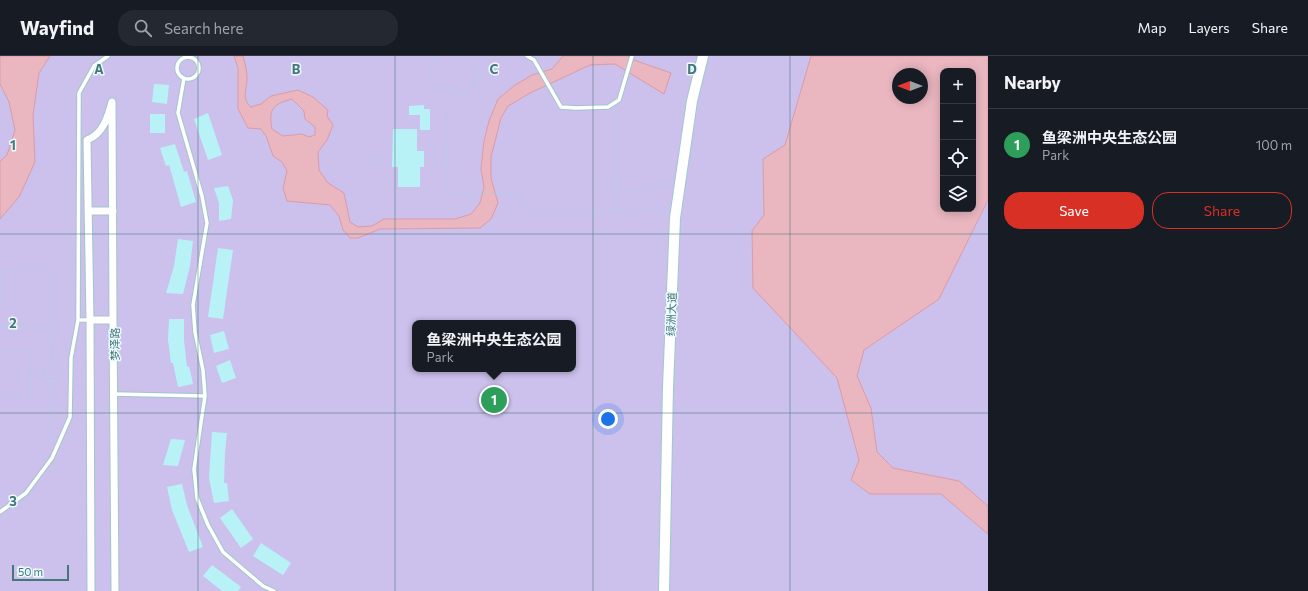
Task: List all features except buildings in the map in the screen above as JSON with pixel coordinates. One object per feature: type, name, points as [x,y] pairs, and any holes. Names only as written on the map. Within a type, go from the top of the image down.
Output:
[{"type":"main road","name":"绿洲大道","points":[[665,591],[668,387],[675,215],[692,101],[703,56]]},
{"type":"street","points":[[91,591],[88,140],[100,131],[107,119],[112,102],[113,320]]},
{"type":"street","points":[[88,211],[113,211]]},
{"type":"street","name":"梦泽路","points":[[90,320],[113,320],[115,591]]},
{"type":"lane","points":[[0,512],[26,493],[52,458],[70,417],[71,358],[78,320],[79,93],[94,66],[108,56]]},
{"type":"lane","points":[[526,56],[534,60],[561,106],[576,108],[608,106],[619,100],[632,56]]},
{"type":"lane","points":[[185,58],[192,58],[198,63],[198,73],[190,78],[184,78],[179,73],[179,62],[185,58]]},
{"type":"lane","points":[[184,78],[178,113],[202,196],[207,223],[193,305],[194,332],[203,370],[205,396],[194,469],[197,498],[208,525],[223,552],[263,586],[274,591]]},
{"type":"lane","points":[[79,134],[81,140],[88,140]]},
{"type":"lane","points":[[78,320],[90,320]]},
{"type":"lane","points":[[114,394],[205,396]]},
{"type":"path","points":[[437,56],[429,73],[429,81],[432,84],[463,94]]},
{"type":"path","points":[[476,56],[474,83],[447,110],[446,160],[448,191],[453,194],[510,193],[535,213],[661,211],[675,215]]},
{"type":"path","points":[[615,102],[616,211]]},
{"type":"path","points":[[370,160],[383,160]]},
{"type":"path","points":[[424,160],[446,160]]},
{"type":"path","points":[[616,192],[680,184]]},
{"type":"path","points":[[0,300],[2,300],[2,270],[51,269],[52,364]]},
{"type":"path","points":[[0,327],[52,326]]},
{"type":"path","points":[[0,352],[30,351],[31,396],[0,396]]},
{"type":"path","points":[[52,364],[57,365],[60,372],[58,376],[51,379],[46,377],[44,372],[45,367],[52,364]]},
{"type":"path","points":[[30,372],[44,372]]},
{"type":"path","points":[[51,379],[52,458]]},
{"type":"shaded area","points":[[0,56],[988,56],[988,591],[0,591]]},
{"type":"shaded area","points":[[0,56],[50,56],[39,73],[33,115],[35,162],[19,197],[0,219],[0,161],[7,155],[15,130],[9,102],[0,84]]},
{"type":"shaded area","points":[[234,56],[243,56],[247,75],[245,97],[246,101],[251,107],[261,104],[271,96],[298,90],[313,97],[328,110],[327,116],[333,125],[327,140],[318,152],[319,170],[328,183],[344,193],[350,222],[358,227],[372,226],[384,219],[455,219],[471,214],[480,203],[484,187],[481,169],[484,141],[489,121],[498,99],[515,85],[532,75],[552,69],[563,56],[628,56],[631,59],[671,73],[664,94],[615,64],[590,65],[530,93],[508,106],[501,118],[491,157],[491,178],[498,203],[491,219],[480,228],[380,229],[358,238],[350,238],[343,230],[339,216],[330,205],[287,201],[283,188],[287,171],[282,162],[273,156],[266,136],[261,129],[248,128],[238,109],[238,68]],"holes":[[[292,99],[304,111],[305,119],[315,127],[315,135],[309,137],[302,134],[283,136],[272,129],[271,117],[273,108],[276,105]]]},
{"type":"shaded area","points":[[811,56],[988,56],[988,200],[939,299],[864,350],[857,376],[871,408],[877,452],[893,468],[959,481],[988,506],[988,534],[941,494],[870,494],[851,480],[859,460],[837,378],[753,288],[752,231],[764,215],[763,159],[785,145]]},
{"type":"place","name":"鱼梁洲中央生态公园","points":[[494,400]]}]
